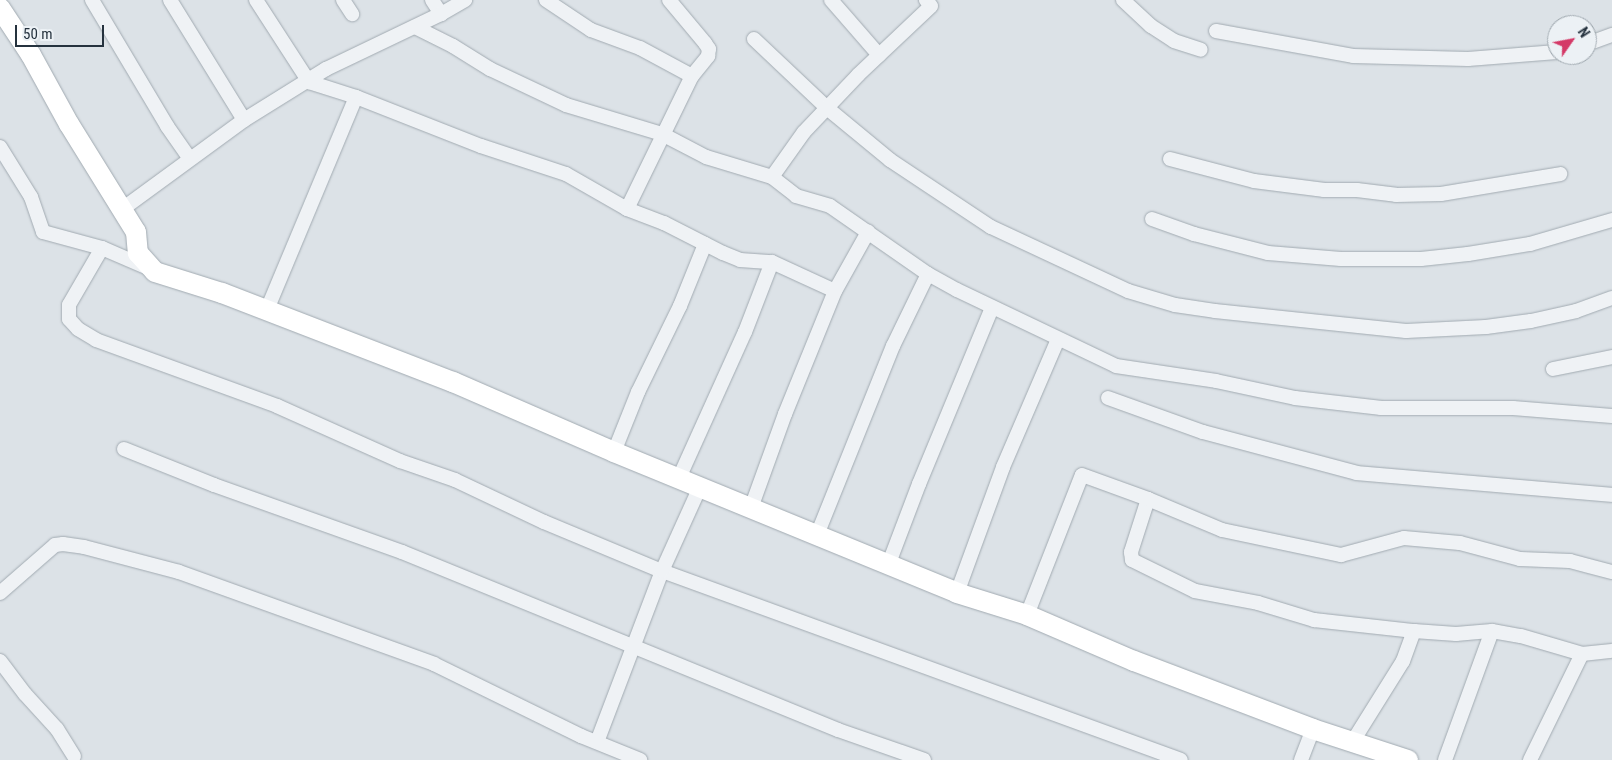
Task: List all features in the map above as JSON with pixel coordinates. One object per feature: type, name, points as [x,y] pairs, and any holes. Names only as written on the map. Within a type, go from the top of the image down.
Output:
[{"type":"street","points":[[92,0],[167,126],[189,158]]},
{"type":"street","points":[[170,0],[244,120]]},
{"type":"street","points":[[256,0],[309,82],[356,97],[481,146],[566,174],[627,209],[664,223],[740,260],[772,262],[835,291]]},
{"type":"street","points":[[343,0],[352,14]]},
{"type":"street","points":[[432,0],[441,14]]},
{"type":"street","points":[[121,210],[189,158],[244,120],[309,82],[326,69],[415,27],[465,0]]},
{"type":"street","points":[[546,0],[591,30],[640,48],[692,76]]},
{"type":"street","points":[[627,209],[692,76],[708,56],[709,49],[669,0]]},
{"type":"street","points":[[831,0],[879,55]]},
{"type":"street","points":[[772,177],[804,132],[879,55],[931,6],[926,0]]},
{"type":"street","points":[[1123,0],[1151,26],[1174,41],[1201,50]]},
{"type":"street","points":[[0,8],[31,55],[121,210],[136,232],[138,253],[156,272]]},
{"type":"street","points":[[415,27],[453,46],[490,69],[566,105],[662,134],[706,157],[772,177],[796,196],[830,206],[928,274],[992,308],[1116,366],[1216,381],[1295,398],[1381,408],[1513,408],[1612,416]]},
{"type":"street","points":[[1216,31],[1354,56],[1468,59],[1547,53]]},
{"type":"street","points":[[1597,40],[1612,35]]},
{"type":"street","points":[[754,39],[827,108],[890,160],[991,227],[1128,291],[1175,304],[1215,311],[1406,331],[1486,327],[1531,321],[1576,311],[1612,298]]},
{"type":"street","points":[[266,312],[356,97]]},
{"type":"street","points":[[0,147],[31,197],[43,232],[102,248],[156,272],[222,293],[266,312],[453,382],[614,452],[889,563],[957,593],[1027,615],[1134,661],[1313,729],[1408,760]]},
{"type":"street","points":[[1170,160],[1254,181],[1324,190],[1357,190],[1396,195],[1441,194],[1560,174]]},
{"type":"street","points":[[1152,219],[1194,234],[1268,253],[1340,259],[1421,259],[1468,254],[1530,244],[1612,220]]},
{"type":"street","points":[[751,508],[785,414],[835,291],[868,232]]},
{"type":"street","points":[[614,452],[638,392],[680,306],[705,244]]},
{"type":"street","points":[[102,248],[69,305],[69,319],[78,329],[96,340],[277,406],[400,461],[455,480],[544,522],[662,571],[1181,760]]},
{"type":"street","points":[[679,478],[745,332],[772,262]]},
{"type":"street","points":[[817,535],[893,346],[928,274]]},
{"type":"street","points":[[889,563],[919,484],[992,308]]},
{"type":"street","points":[[957,593],[1006,458],[1058,339]]},
{"type":"street","points":[[1553,369],[1612,357]]},
{"type":"street","points":[[1108,398],[1203,432],[1357,473],[1612,495]]},
{"type":"street","points":[[124,450],[214,485],[402,552],[838,730],[924,760]]},
{"type":"street","points":[[1027,615],[1082,475],[1148,499],[1222,530],[1341,555],[1404,538],[1460,544],[1520,558],[1570,561],[1612,572]]},
{"type":"street","points":[[597,742],[662,571],[700,486]]},
{"type":"street","points":[[1148,499],[1130,552],[1132,560],[1138,565],[1195,591],[1258,603],[1314,620],[1456,634],[1492,632],[1521,636],[1582,654],[1612,651]]},
{"type":"street","points":[[0,593],[55,545],[63,544],[84,547],[179,572],[434,664],[597,742],[640,760]]},
{"type":"street","points":[[1353,741],[1402,661],[1414,631]]},
{"type":"street","points":[[1445,760],[1492,632]]},
{"type":"street","points":[[1530,760],[1582,654]]},
{"type":"street","points":[[0,661],[57,729],[74,756]]},
{"type":"street","points":[[1301,760],[1313,729]]}]
